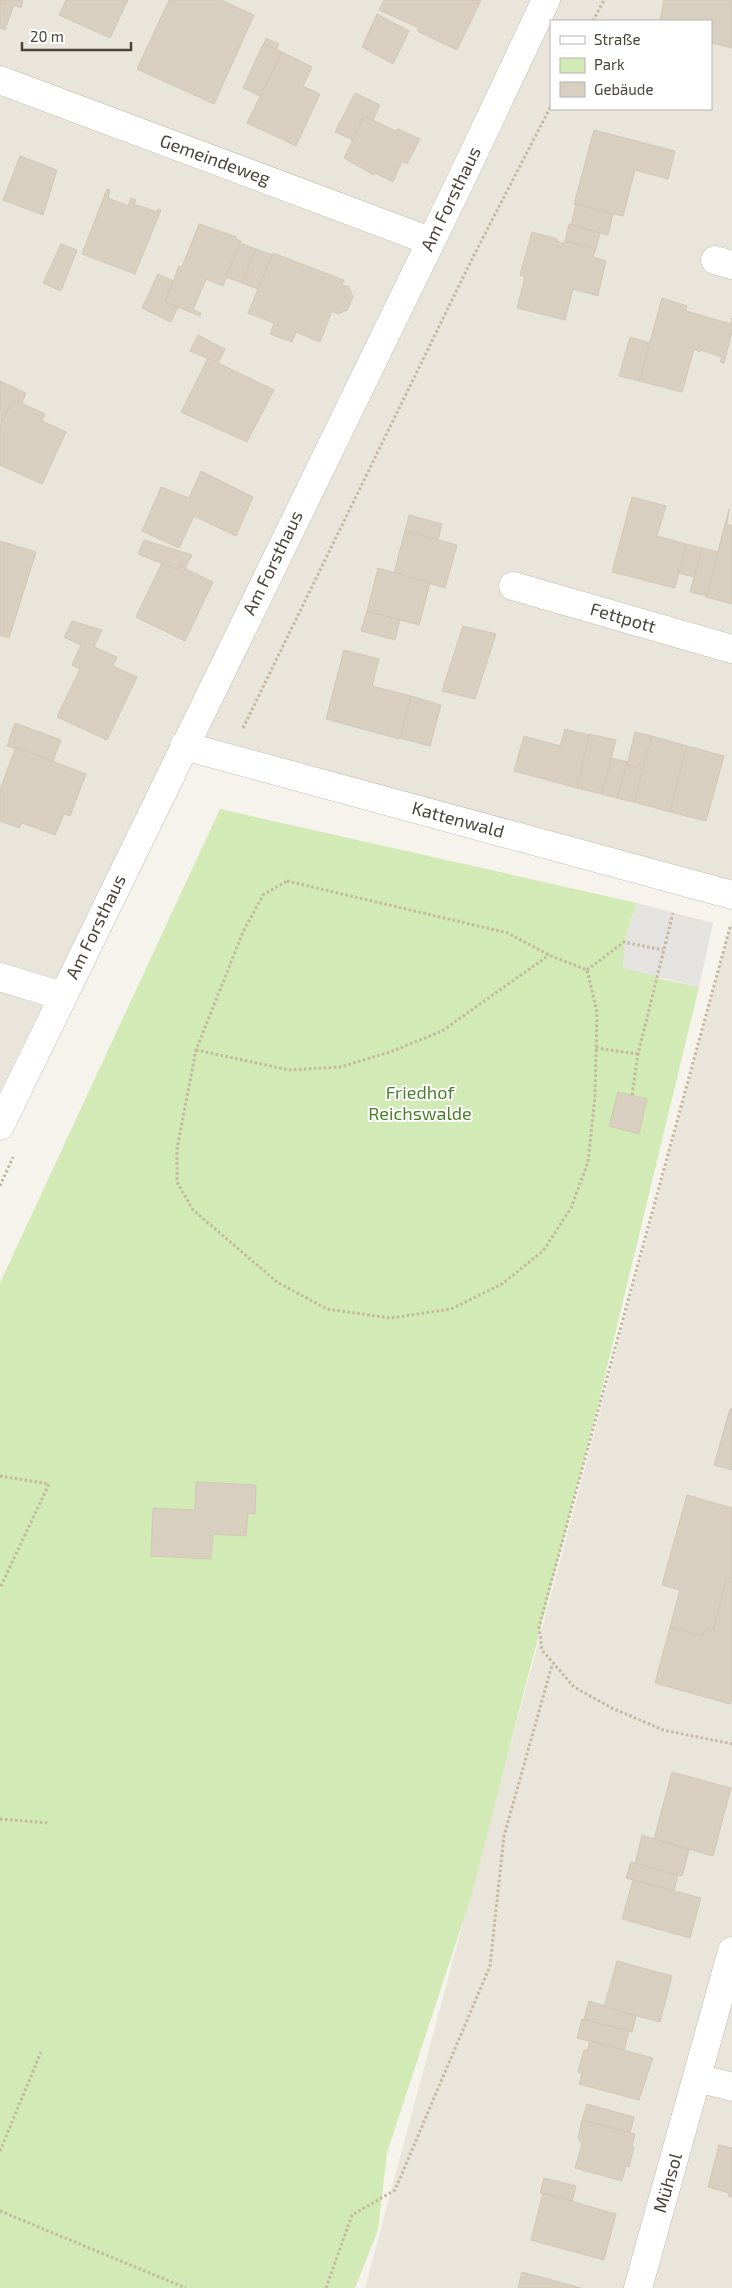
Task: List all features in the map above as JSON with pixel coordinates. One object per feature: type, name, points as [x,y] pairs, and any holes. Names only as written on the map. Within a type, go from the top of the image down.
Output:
[{"type":"street","name":"Am Forsthaus","points":[[0,1126],[546,0]]},
{"type":"street","name":"Gemeindeweg","points":[[0,80],[430,241]]},
{"type":"street","name":"Fettpott","points":[[513,586],[732,649]]},
{"type":"street","name":"Kattenwald","points":[[184,746],[681,880],[732,896]]},
{"type":"street","points":[[0,977],[62,996]]},
{"type":"street","name":"Mühsol","points":[[638,2288],[698,2078],[732,1950]]},
{"type":"street","points":[[698,2078],[732,2086]]},
{"type":"path","points":[[594,20],[604,0]]},
{"type":"path","points":[[228,758],[472,259],[550,108]]},
{"type":"path","points":[[632,1096],[638,1054],[681,880]]},
{"type":"path","points":[[287,881],[508,933],[549,955],[587,970],[597,1012],[595,1096],[588,1162],[571,1208],[543,1251],[502,1284],[450,1309],[390,1318],[327,1310],[277,1282],[193,1210],[177,1182],[178,1149],[196,1050],[243,932],[263,896],[287,881]]},
{"type":"path","points":[[732,919],[540,1627],[542,1650],[552,1665],[574,1687],[612,1708],[663,1730],[732,1744]]},
{"type":"path","points":[[587,970],[624,942],[663,950]]},
{"type":"path","points":[[196,1050],[289,1070],[340,1067],[390,1052],[442,1031],[549,955]]},
{"type":"path","points":[[596,1048],[638,1054]]},
{"type":"path","points":[[0,1476],[49,1484],[0,1588]]},
{"type":"path","points":[[326,2288],[352,2215],[395,2190],[490,1966],[504,1836],[552,1665]]},
{"type":"path","points":[[0,1819],[49,1823]]},
{"type":"path","points":[[0,2151],[41,2052]]},
{"type":"path","points":[[0,2210],[186,2288]]},
{"type":"shaded area","points":[[0,0],[732,0],[732,895],[184,746],[53,984],[0,1092]]},
{"type":"shaded area","points":[[637,903],[713,923],[699,987],[623,968],[624,942]]},
{"type":"shaded area","points":[[732,920],[732,2288],[365,2288]]},
{"type":"green space","name":"Friedhof Reichswalde","points":[[220,809],[637,903],[624,942],[657,978],[699,987],[598,1405],[471,1897],[387,2153],[378,2230],[355,2288],[0,2288],[0,1283]]},
{"type":"building","points":[[0,0],[23,0],[21,8],[14,5],[5,30],[0,28]]},
{"type":"building","points":[[66,0],[128,0],[110,38],[59,15]]},
{"type":"building","points":[[169,0],[221,0],[254,15],[214,104],[137,69]]},
{"type":"building","points":[[384,0],[481,0],[457,50],[417,31],[419,28],[379,10]]},
{"type":"building","points":[[664,0],[732,0],[732,48],[712,43],[712,20],[660,20]]},
{"type":"building","points":[[377,14],[409,31],[393,64],[362,47]]},
{"type":"building","points":[[266,38],[279,44],[276,50],[264,44]]},
{"type":"building","points":[[263,44],[282,52],[260,96],[243,88]]},
{"type":"building","points":[[282,52],[312,67],[303,86],[320,94],[296,146],[247,123]]},
{"type":"building","points":[[355,93],[380,105],[373,120],[364,116],[353,140],[335,132]]},
{"type":"building","points":[[364,116],[396,131],[398,129],[420,139],[407,164],[402,161],[393,182],[375,173],[374,175],[344,158]]},
{"type":"building","points":[[594,130],[675,151],[668,179],[635,170],[623,216],[574,204]]},
{"type":"building","points":[[20,156],[57,170],[43,215],[3,200]]},
{"type":"building","points":[[107,189],[110,190],[108,198],[128,206],[131,198],[136,200],[134,204],[157,212],[158,209],[161,210],[135,274],[82,254]]},
{"type":"building","points":[[576,204],[613,214],[608,235],[571,225]]},
{"type":"building","points":[[199,224],[237,237],[236,239],[241,241],[223,286],[206,279],[193,310],[201,313],[200,316],[165,302],[179,266],[182,267]]},
{"type":"building","points":[[569,224],[600,233],[596,249],[565,241]]},
{"type":"building","points":[[532,232],[557,239],[557,241],[564,244],[565,241],[596,249],[593,257],[606,261],[598,296],[573,289],[565,320],[517,308],[525,277],[520,275]]},
{"type":"building","points":[[240,243],[256,249],[242,283],[226,277]]},
{"type":"building","points":[[61,244],[77,250],[61,291],[43,283]]},
{"type":"building","points":[[256,249],[272,255],[258,289],[242,283]]},
{"type":"building","points":[[273,253],[344,280],[342,285],[349,287],[353,297],[347,310],[338,314],[332,311],[320,342],[296,332],[292,342],[270,334],[274,323],[248,313]]},
{"type":"building","points":[[158,274],[173,281],[165,302],[178,307],[171,322],[142,308]]},
{"type":"building","points":[[662,298],[687,306],[686,311],[731,324],[732,318],[732,331],[724,363],[720,362],[722,357],[694,349],[682,392],[639,381]]},
{"type":"building","points":[[198,335],[225,349],[218,363],[190,351]]},
{"type":"building","points":[[630,337],[650,343],[639,381],[619,376]]},
{"type":"building","points":[[208,358],[274,390],[247,442],[181,412]]},
{"type":"building","points":[[0,381],[26,393],[22,403],[13,399],[1,423]]},
{"type":"building","points":[[13,399],[45,414],[42,421],[66,432],[42,484],[0,465],[0,426]]},
{"type":"building","points":[[201,471],[253,497],[236,536],[194,516],[179,548],[142,531],[161,487],[189,498]]},
{"type":"building","points":[[632,497],[666,506],[657,536],[686,544],[675,588],[612,572]]},
{"type":"building","points":[[729,509],[727,524],[732,526],[732,604],[706,597]]},
{"type":"building","points":[[409,515],[442,524],[438,540],[405,531]]},
{"type":"building","points":[[405,531],[457,545],[445,588],[394,573]]},
{"type":"building","points":[[144,540],[192,555],[185,568],[180,566],[178,570],[138,554]]},
{"type":"building","points":[[0,541],[36,552],[9,638],[0,635]]},
{"type":"building","points":[[686,544],[702,548],[694,577],[679,573]]},
{"type":"building","points":[[702,548],[718,552],[707,596],[690,592]]},
{"type":"building","points":[[162,563],[178,570],[180,566],[213,582],[185,641],[136,617]]},
{"type":"building","points":[[378,568],[430,583],[419,625],[367,611]]},
{"type":"building","points":[[367,611],[400,620],[395,640],[361,631]]},
{"type":"building","points":[[72,621],[102,630],[94,647],[117,657],[113,666],[137,677],[107,740],[57,717],[80,669],[72,665],[81,645],[64,637]]},
{"type":"building","points":[[463,626],[496,634],[475,699],[442,691]]},
{"type":"building","points":[[344,650],[379,659],[372,686],[411,696],[399,739],[326,719]]},
{"type":"building","points":[[411,696],[441,705],[430,746],[400,738]]},
{"type":"building","points":[[15,723],[61,740],[53,761],[7,746]]},
{"type":"building","points":[[565,729],[589,735],[577,788],[514,771],[524,736],[560,746]]},
{"type":"building","points":[[635,732],[652,736],[643,770],[627,765]]},
{"type":"building","points":[[589,734],[616,740],[602,794],[577,788]]},
{"type":"building","points":[[652,736],[687,746],[670,812],[634,802]]},
{"type":"building","points":[[687,746],[724,756],[706,821],[670,812]]},
{"type":"building","points":[[16,747],[86,774],[70,816],[64,814],[55,835],[22,823],[19,828],[0,821],[0,789]]},
{"type":"building","points":[[611,758],[628,762],[617,798],[602,794]]},
{"type":"building","points":[[627,765],[643,770],[634,802],[617,798]]},
{"type":"building","points":[[618,1092],[647,1099],[639,1134],[609,1126]]},
{"type":"building","points":[[730,1409],[732,1409],[732,1470],[714,1465]]},
{"type":"building","points":[[196,1482],[256,1485],[255,1514],[248,1513],[246,1536],[213,1534],[211,1559],[151,1556],[153,1508],[195,1510]]},
{"type":"building","points":[[687,1495],[732,1508],[732,1582],[726,1581],[713,1630],[709,1629],[703,1632],[703,1636],[670,1627],[680,1590],[662,1585]]},
{"type":"building","points":[[726,1581],[732,1582],[732,1700],[730,1704],[655,1683],[670,1627],[703,1636],[703,1632],[709,1629],[713,1630]]},
{"type":"building","points":[[672,1772],[731,1788],[713,1856],[654,1839]]},
{"type":"building","points":[[642,1835],[689,1850],[682,1876],[635,1864]]},
{"type":"building","points":[[631,1862],[678,1875],[674,1891],[626,1878]]},
{"type":"building","points":[[633,1880],[701,1898],[690,1938],[622,1919]]},
{"type":"building","points":[[617,1961],[672,1976],[660,2022],[604,2007]]},
{"type":"building","points":[[589,2001],[636,2016],[632,2032],[584,2019]]},
{"type":"building","points":[[582,2019],[629,2031],[624,2050],[577,2038]]},
{"type":"building","points":[[590,2041],[653,2058],[639,2100],[579,2084],[582,2073],[578,2072],[584,2050],[587,2051]]},
{"type":"building","points":[[587,2104],[634,2117],[630,2133],[582,2120]]},
{"type":"building","points":[[582,2120],[635,2134],[629,2167],[626,2166],[622,2181],[575,2168],[582,2144],[578,2138]]},
{"type":"building","points":[[719,2145],[732,2148],[732,2197],[728,2196],[729,2193],[708,2187]]},
{"type":"building","points":[[544,2178],[576,2186],[572,2201],[540,2193]]},
{"type":"building","points":[[543,2193],[616,2214],[604,2260],[531,2240]]},
{"type":"building","points":[[522,2272],[581,2288],[518,2288]]}]
